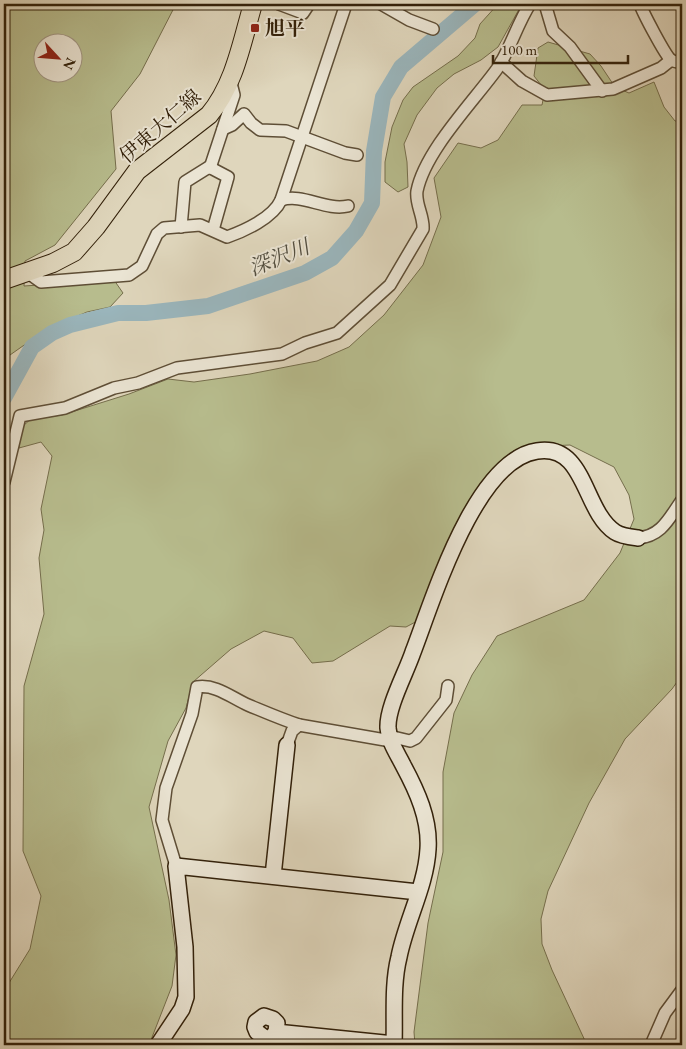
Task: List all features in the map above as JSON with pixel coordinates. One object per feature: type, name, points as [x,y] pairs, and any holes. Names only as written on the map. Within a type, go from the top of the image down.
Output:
[{"type":"main road","name":"伊東大仁線","points":[[4,280],[53,263],[74,252],[96,227],[137,171],[209,115],[218,105],[230,79],[253,4]]},
{"type":"street","points":[[279,4],[303,12],[309,4]]},
{"type":"street","points":[[27,272],[40,282],[130,275],[142,266],[161,230],[167,227],[200,225],[213,230],[222,237],[234,235],[274,211],[281,200],[346,4]]},
{"type":"street","points":[[381,4],[408,20],[433,28]]},
{"type":"street","points":[[4,482],[20,416],[65,408],[114,388],[138,383],[177,368],[282,354],[305,343],[337,333],[390,285],[418,239],[423,222],[417,200],[417,190],[427,167],[445,136],[501,62],[514,31],[530,4]]},
{"type":"street","points":[[545,4],[553,31],[570,47],[602,91]]},
{"type":"street","points":[[501,62],[522,81],[547,95],[602,91],[632,82],[677,62],[642,12],[640,4]]},
{"type":"street","points":[[210,168],[234,95],[230,79]]},
{"type":"street","points":[[223,129],[232,125],[244,114],[260,130],[286,131],[344,154],[357,155]]},
{"type":"street","points":[[181,226],[185,182],[207,167],[228,176],[213,230]]},
{"type":"street","points":[[281,200],[294,198],[322,205],[348,206]]},
{"type":"street","points":[[268,1038],[394,1045],[395,980],[398,959],[428,851],[426,821],[408,775],[390,738],[390,716],[452,552],[476,504],[508,463],[520,455],[537,450],[548,450],[563,456],[573,464],[580,473],[604,522],[621,535],[638,538],[647,537],[662,529],[682,500]]},
{"type":"street","points":[[158,1045],[182,1009],[186,997],[186,963],[176,866],[162,820],[166,788],[192,714],[194,694],[197,687],[204,686],[230,694],[244,703],[299,725],[410,741],[416,738],[446,700],[448,686]]},
{"type":"street","points":[[273,876],[287,745],[292,731],[299,725]]},
{"type":"street","points":[[176,866],[418,892]]},
{"type":"street","points":[[651,1045],[664,1013],[682,990]]},
{"type":"green space","points":[[4,4],[176,4],[140,74],[111,111],[116,169],[55,245],[25,261],[24,286],[114,280],[123,293],[110,307],[87,312],[47,329],[10,355],[4,355]]},
{"type":"green space","points":[[498,4],[522,4],[498,47],[481,60],[454,74],[437,88],[417,115],[404,144],[408,187],[398,192],[385,182],[385,162],[392,127],[403,100],[413,87],[458,56],[475,38],[480,24]]},
{"type":"green space","points":[[548,42],[590,54],[601,66],[615,87],[629,93],[654,82],[664,107],[675,121],[682,121],[682,675],[672,689],[625,739],[589,803],[548,891],[541,919],[542,944],[587,1045],[415,1045],[414,1032],[428,923],[443,852],[443,772],[454,713],[472,675],[497,636],[584,600],[620,553],[634,519],[629,495],[614,467],[570,445],[527,447],[513,451],[497,472],[423,618],[406,627],[390,626],[333,661],[312,663],[293,638],[264,631],[231,649],[193,682],[186,708],[168,741],[149,807],[169,900],[176,955],[172,986],[149,1045],[4,1045],[4,991],[30,949],[41,896],[23,851],[24,686],[44,614],[39,558],[44,530],[41,509],[52,456],[41,442],[19,448],[20,436],[24,425],[31,419],[62,415],[129,394],[168,379],[194,382],[250,374],[317,361],[349,347],[384,315],[423,265],[441,217],[434,178],[458,143],[481,148],[498,140],[522,105],[542,105],[545,90],[534,76],[538,48]]},
{"type":"waterway","name":"深沢川","points":[[4,398],[32,347],[52,333],[70,325],[118,313],[146,313],[208,306],[305,273],[332,258],[356,231],[372,203],[374,151],[383,97],[401,67],[475,4]]},
{"type":"place","name":"旭平","points":[[255,28]]}]
